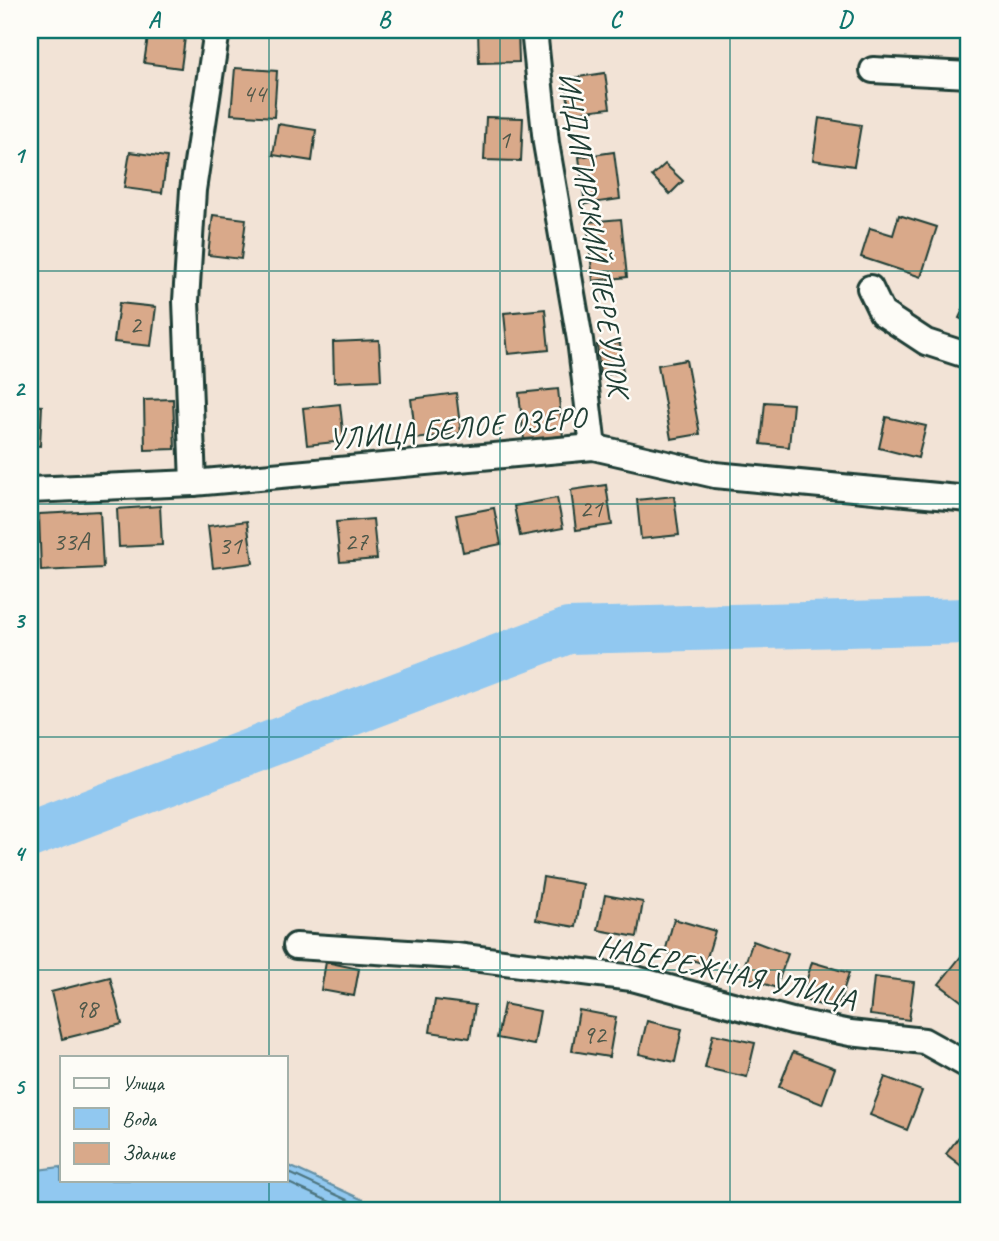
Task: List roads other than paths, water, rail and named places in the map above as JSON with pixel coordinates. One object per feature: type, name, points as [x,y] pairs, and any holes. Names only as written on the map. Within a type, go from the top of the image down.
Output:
[{"type":"street","points":[[193,483],[186,301],[193,190],[217,30]]},
{"type":"street","name":"ИНДИГИРСКИЙ ПЕРЕУЛОК","points":[[534,30],[547,143],[580,340],[593,447]]},
{"type":"street","points":[[873,70],[969,75]]},
{"type":"street","points":[[870,288],[882,313],[926,342],[969,356]]},
{"type":"street","name":"УЛИЦА БЕЛОЕ ОЗЕРО","points":[[30,490],[193,483],[593,447],[715,475],[969,499]]},
{"type":"street","name":"НАБЕРЕЖНАЯ УЛИЦА","points":[[296,946],[456,956],[632,978],[792,1021],[850,1033],[923,1041],[969,1066]]},
{"type":"water","points":[[287,1165],[387,1211],[30,1211],[30,1171],[60,1167],[60,1182],[287,1182]]},
{"type":"waterway","points":[[30,835],[568,631],[969,621]]}]
